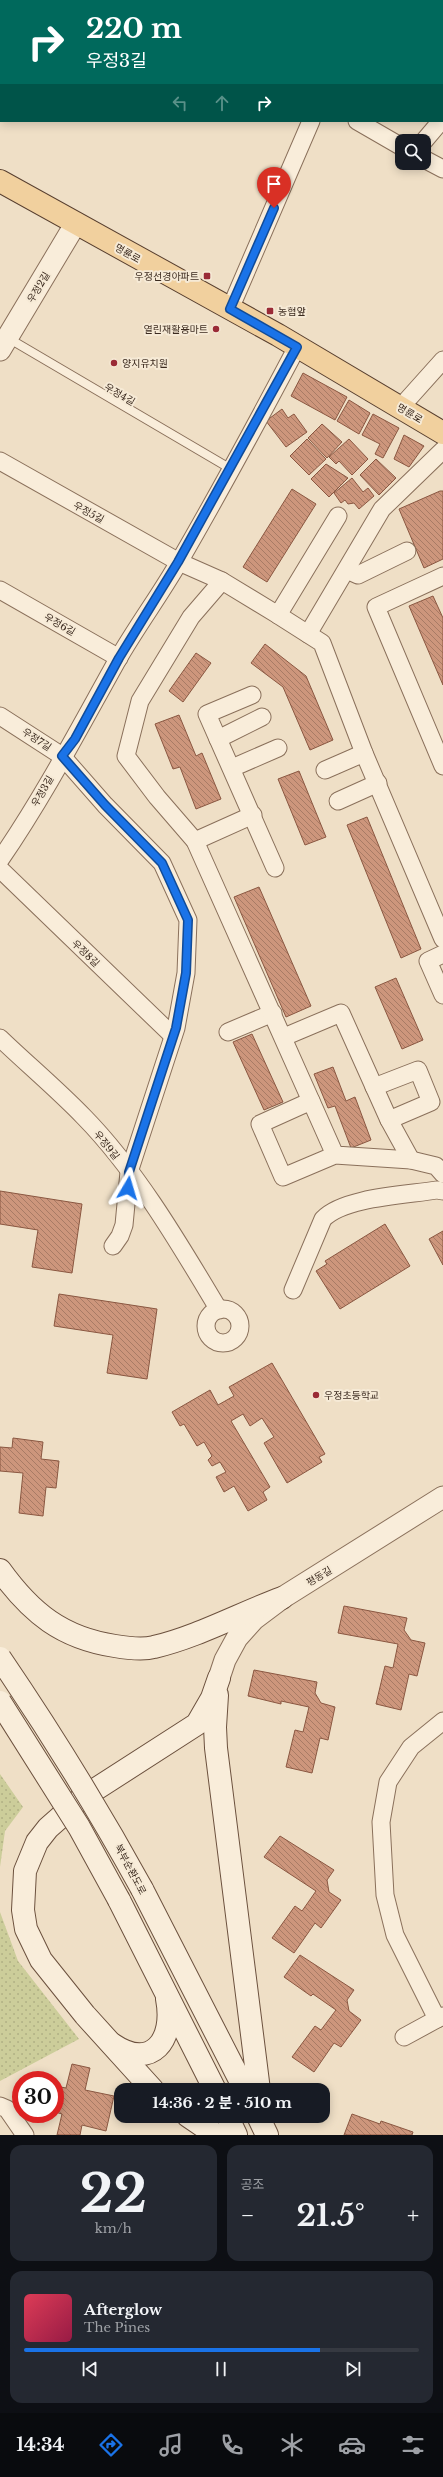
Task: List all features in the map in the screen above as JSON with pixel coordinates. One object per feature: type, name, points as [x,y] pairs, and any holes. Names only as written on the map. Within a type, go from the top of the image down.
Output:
[{"type":"main road","name":"명륜로","points":[[0,181],[297,347],[443,433]]},
{"type":"main road","points":[[0,1570],[32,1608],[58,1629],[90,1643],[122,1648],[153,1648],[179,1640],[282,1598]]},
{"type":"main road","name":"북부순환도로","points":[[0,1658],[55,1739],[98,1809],[142,1889],[241,2083]]},
{"type":"main road","points":[[146,2083],[106,2040],[52,1975],[33,1945],[23,1910],[23,1889],[30,1857],[48,1828],[82,1798],[197,1724],[212,1698],[219,1678]]},
{"type":"main road","points":[[219,1678],[215,1704],[216,1748],[258,2083]]},
{"type":"main road","points":[[0,1702],[79,1827],[119,1900],[212,2083]]},
{"type":"main road","points":[[106,2040],[130,2054],[141,2055],[157,2048],[167,2033],[170,2020],[165,1989]]},
{"type":"main road","points":[[198,2123],[216,2135]]},
{"type":"main road","points":[[230,2123],[236,2135]]},
{"type":"main road","points":[[262,2123],[268,2135]]},
{"type":"main road","points":[[267,2123],[271,2135]]},
{"type":"street","points":[[230,309],[311,122]]},
{"type":"street","points":[[358,122],[395,143]]},
{"type":"street","points":[[430,134],[440,122]]},
{"type":"street","points":[[431,163],[443,169]]},
{"type":"street","name":"우정2길","points":[[2,341],[76,224]]},
{"type":"street","name":"우정3길","points":[[0,860],[18,835],[62,756],[75,739],[119,658],[178,562],[231,469],[297,347]]},
{"type":"street","points":[[400,408],[443,360]]},
{"type":"street","points":[[308,634],[382,509],[443,450]]},
{"type":"street","name":"우정5길","points":[[0,461],[178,562],[222,581],[322,643],[364,753],[443,939]]},
{"type":"street","points":[[278,615],[338,516]]},
{"type":"street","points":[[347,570],[358,575],[407,551]]},
{"type":"street","points":[[443,576],[376,607],[443,766]]},
{"type":"street","points":[[222,581],[191,617],[140,702],[126,756],[157,797],[195,841],[284,1037],[335,1154]]},
{"type":"street","name":"우정6길","points":[[0,590],[119,658]]},
{"type":"street","points":[[252,695],[207,714],[275,868]]},
{"type":"street","name":"우정7길","points":[[0,716],[62,756],[105,805],[162,863],[188,920],[186,973],[173,1036],[129,1172],[124,1225],[120,1236],[113,1246]]},
{"type":"street","points":[[218,739],[262,717]]},
{"type":"street","points":[[232,768],[278,748]]},
{"type":"street","points":[[325,770],[364,753]]},
{"type":"street","points":[[338,801],[378,783]]},
{"type":"street","points":[[195,841],[252,815]]},
{"type":"street","name":"우정8길","points":[[0,869],[173,1036]]},
{"type":"street","points":[[443,954],[428,960],[443,995]]},
{"type":"street","points":[[228,1032],[273,1013]]},
{"type":"street","points":[[284,1037],[341,1013],[389,1120],[410,1160]]},
{"type":"street","name":"우정9길","points":[[0,1038],[84,1117],[129,1172],[175,1237],[219,1310]]},
{"type":"street","points":[[374,1087],[418,1070],[431,1102],[389,1120]]},
{"type":"street","points":[[312,1101],[260,1124],[283,1177],[335,1154],[410,1160],[441,1169]]},
{"type":"street","points":[[293,1290],[323,1218],[331,1210],[359,1202],[437,1190],[443,1191]]},
{"type":"street","name":"평동길","points":[[219,1678],[225,1660],[237,1638],[254,1619],[282,1598],[443,1497]]},
{"type":"street","points":[[404,2037],[440,2017],[396,1935],[385,1895],[381,1822],[388,1782],[411,1747],[443,1721]]},
{"type":"street","points":[[0,2106],[7,2109],[25,2135]]},
{"type":"lane","name":"우정4길","points":[[2,341],[231,469]]},
{"type":"green space","points":[[0,1774],[23,1807],[5,1831],[0,1867]]},
{"type":"green space","points":[[0,1912],[18,1961],[79,2039],[19,2071],[12,2071],[12,2075],[0,2081]]},
{"type":"building","points":[[303,373],[347,397],[335,420],[291,396]]},
{"type":"building","points":[[349,400],[370,413],[359,434],[337,421]]},
{"type":"building","points":[[282,409],[288,418],[294,414],[307,432],[286,447],[266,421]]},
{"type":"building","points":[[373,414],[399,428],[383,458],[375,454],[380,444],[362,435]]},
{"type":"building","points":[[322,424],[342,442],[327,458],[308,438]]},
{"type":"building","points":[[404,435],[424,446],[409,467],[394,459]]},
{"type":"building","points":[[307,439],[326,459],[309,475],[290,456]]},
{"type":"building","points":[[349,439],[368,459],[352,475],[339,461],[336,464],[329,457]]},
{"type":"building","points":[[376,459],[396,478],[379,495],[360,475]]},
{"type":"building","points":[[326,464],[348,478],[329,497],[311,479]]},
{"type":"building","points":[[352,478],[363,492],[368,488],[374,496],[359,509],[354,503],[348,504],[345,500],[341,503],[334,493]]},
{"type":"building","points":[[292,489],[316,504],[267,582],[243,567]]},
{"type":"building","points":[[443,491],[443,559],[424,568],[399,509]]},
{"type":"building","points":[[433,596],[443,618],[443,685],[409,606]]},
{"type":"building","points":[[265,644],[306,676],[333,740],[310,750],[283,687],[251,663]]},
{"type":"building","points":[[196,653],[211,663],[183,702],[169,691]]},
{"type":"building","points":[[179,715],[196,756],[202,753],[221,799],[196,809],[180,767],[173,769],[155,724]]},
{"type":"building","points":[[299,771],[326,837],[305,845],[278,779]]},
{"type":"building","points":[[367,817],[421,949],[401,958],[347,825]]},
{"type":"building","points":[[259,887],[311,1006],[286,1017],[234,897]]},
{"type":"building","points":[[396,978],[423,1040],[402,1049],[375,987]]},
{"type":"building","points":[[252,1034],[283,1102],[264,1110],[233,1042]]},
{"type":"building","points":[[333,1067],[346,1101],[355,1097],[371,1140],[351,1148],[335,1106],[328,1108],[314,1074]]},
{"type":"building","points":[[0,1191],[82,1204],[72,1273],[32,1267],[38,1230],[0,1224]]},
{"type":"building","points":[[385,1224],[410,1266],[340,1309],[316,1271],[327,1264],[325,1261]]},
{"type":"building","points":[[443,1231],[443,1265],[429,1239]]},
{"type":"building","points":[[59,1294],[157,1309],[147,1379],[107,1373],[113,1335],[54,1326]]},
{"type":"building","points":[[272,1363],[325,1454],[319,1457],[322,1462],[287,1483],[264,1443],[274,1437],[262,1418],[250,1426],[243,1414],[231,1421],[270,1487],[263,1492],[267,1500],[248,1511],[234,1486],[224,1492],[216,1477],[226,1472],[220,1462],[212,1466],[208,1460],[212,1456],[204,1442],[197,1446],[184,1424],[180,1426],[172,1412],[210,1390],[218,1405],[234,1396],[229,1387]]},
{"type":"building","points":[[13,1438],[43,1442],[41,1459],[59,1461],[56,1488],[46,1487],[43,1516],[19,1513],[23,1473],[0,1471],[0,1447],[12,1448]]},
{"type":"building","points":[[344,1606],[407,1618],[404,1630],[411,1640],[425,1643],[417,1676],[409,1674],[401,1710],[376,1704],[385,1666],[393,1668],[398,1644],[338,1633]]},
{"type":"building","points":[[254,1670],[317,1682],[315,1693],[321,1703],[335,1707],[328,1740],[320,1738],[312,1773],[286,1767],[295,1730],[303,1732],[309,1707],[281,1701],[281,1704],[248,1696]]},
{"type":"building","points":[[280,1836],[334,1870],[327,1880],[329,1892],[341,1900],[321,1928],[315,1923],[294,1953],[272,1938],[295,1906],[302,1911],[316,1891],[264,1857]]},
{"type":"building","points":[[300,1955],[354,1990],[347,2000],[349,2011],[361,2020],[341,2047],[334,2043],[314,2072],[292,2057],[315,2026],[321,2030],[336,2010],[313,1994],[311,1996],[284,1977]]},
{"type":"building","points":[[72,2064],[90,2068],[85,2090],[114,2096],[106,2131],[82,2125],[80,2135],[57,2135],[60,2123],[64,2123],[64,2088],[66,2088]]},
{"type":"building","points":[[352,2114],[380,2124],[381,2121],[413,2132],[412,2135],[344,2135]]},
{"type":"place","name":"우정선경아파트","points":[[207,276]]},
{"type":"place","name":"농협앞","points":[[270,311]]},
{"type":"place","name":"열린재활용마트","points":[[216,329]]},
{"type":"place","name":"양지유치원","points":[[114,363]]},
{"type":"place","name":"우정초등학교","points":[[316,1395]]},
{"type":"route","points":[[128,1188],[129,1172],[141,1140],[176,1028],[186,973],[188,920],[162,863],[105,805],[62,756],[75,739],[119,658],[178,562],[231,469],[297,347],[230,309],[274,208]]}]
